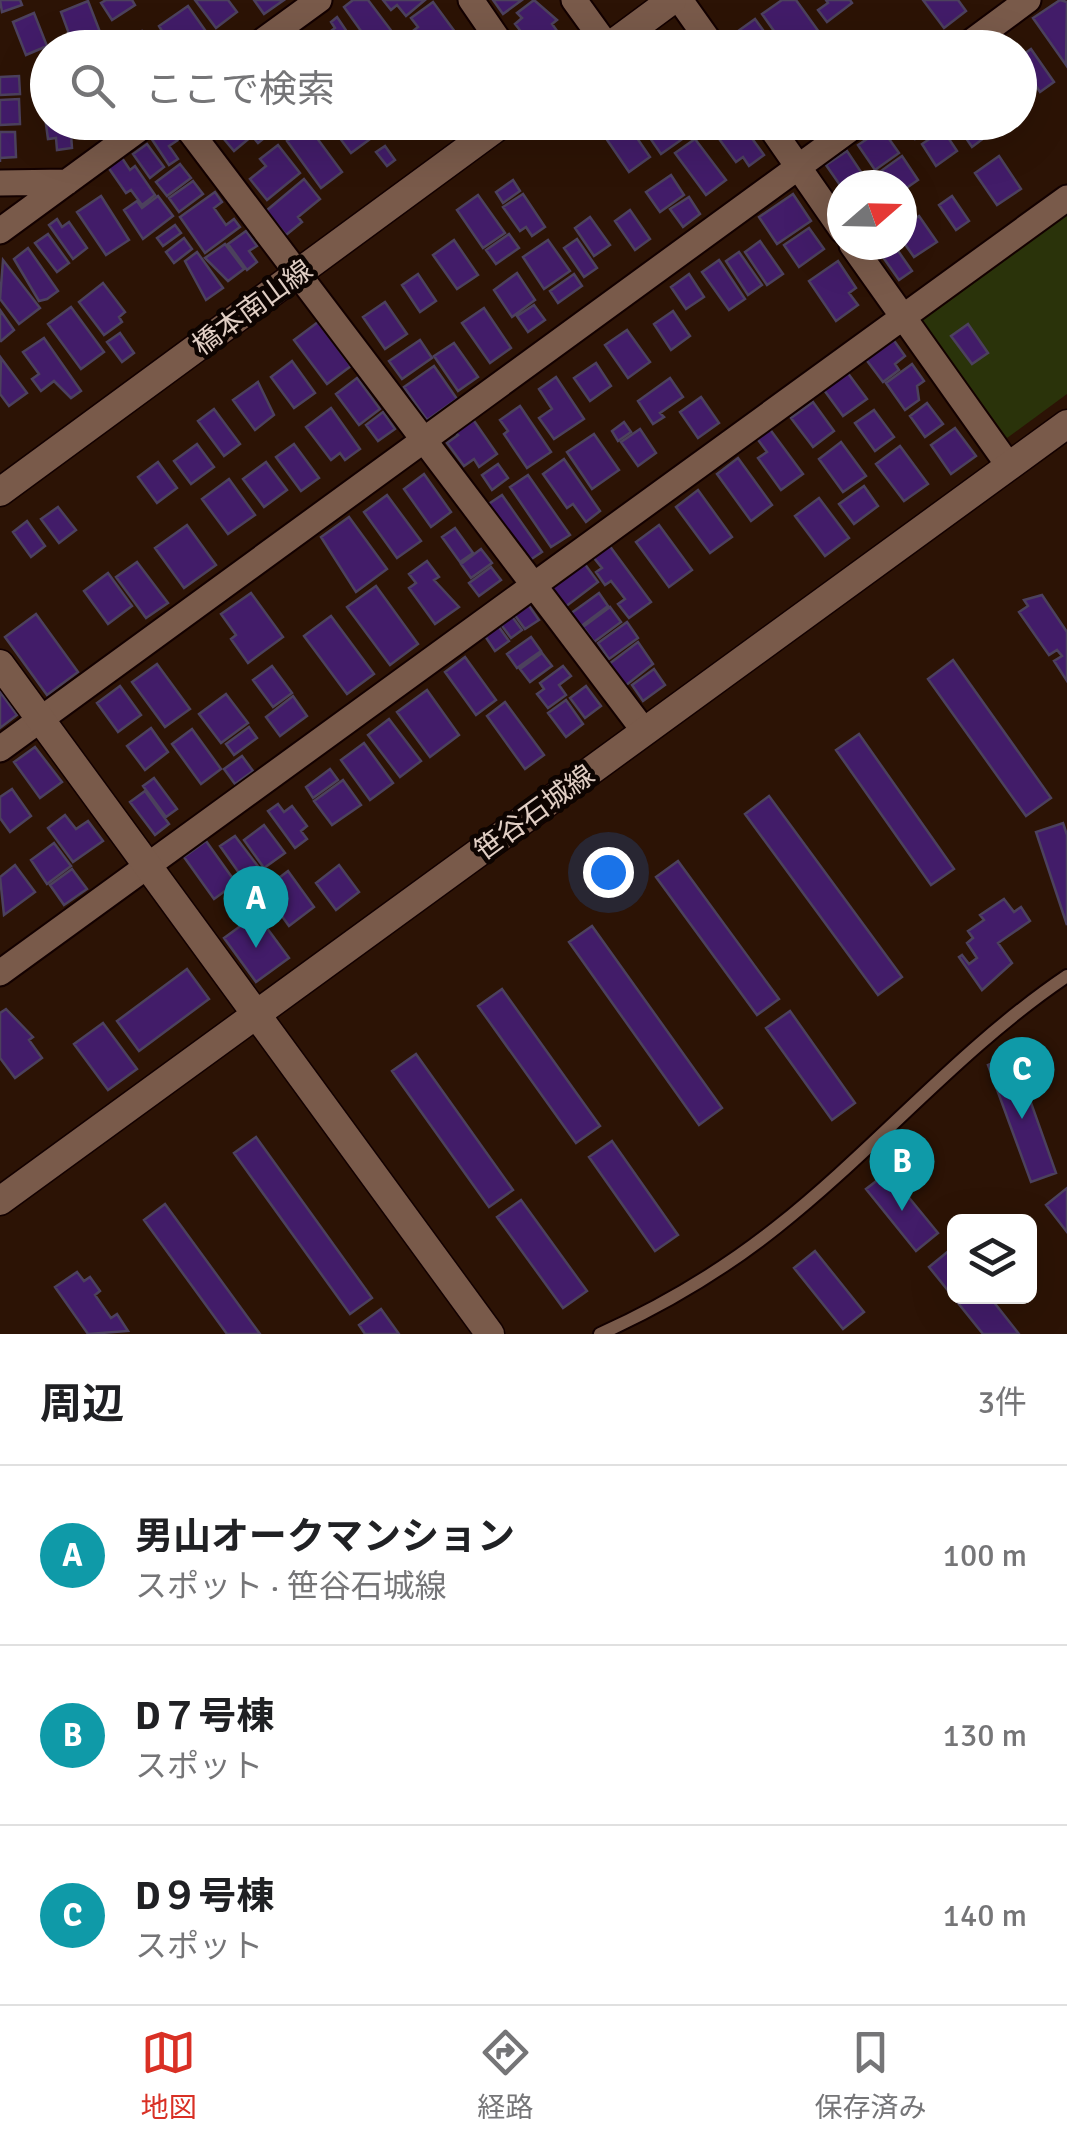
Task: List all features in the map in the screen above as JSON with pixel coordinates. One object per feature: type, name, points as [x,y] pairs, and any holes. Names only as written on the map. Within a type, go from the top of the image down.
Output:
[{"type":"street","points":[[471,0],[492,30]]},
{"type":"street","points":[[574,0],[595,30]]},
{"type":"street","points":[[631,30],[672,0]]},
{"type":"street","points":[[680,0],[701,30]]},
{"type":"street","points":[[987,30],[1028,0]]},
{"type":"street","points":[[277,30],[315,1]]},
{"type":"street","points":[[0,230],[124,140]]},
{"type":"street","points":[[197,140],[296,276],[645,732]]},
{"type":"street","name":"橋本南山線","points":[[0,492],[480,140]]},
{"type":"street","points":[[779,140],[827,209]]},
{"type":"street","points":[[0,750],[836,140]]},
{"type":"street","points":[[0,183],[67,182]]},
{"type":"street","points":[[0,974],[1067,198]]},
{"type":"street","points":[[862,260],[1009,466]]},
{"type":"street","name":"笹谷石城線","points":[[0,1200],[1067,424]]},
{"type":"street","points":[[0,664],[490,1334]]},
{"type":"lane","points":[[600,1334],[654,1308],[776,1228],[1018,1009],[1067,976]]},
{"type":"green space","points":[[1067,215],[1067,394],[1007,438],[922,321]]},
{"type":"building","points":[[0,0],[20,0],[22,5],[2,12]]},
{"type":"building","points":[[132,0],[135,5],[112,20],[101,3]]},
{"type":"building","points":[[195,0],[228,0],[237,12],[216,28]]},
{"type":"building","points":[[254,0],[284,0],[264,14]]},
{"type":"building","points":[[353,0],[368,0],[391,30],[360,30],[344,7]]},
{"type":"building","points":[[383,0],[425,0],[406,16],[397,5],[391,10]]},
{"type":"building","points":[[493,0],[522,0],[503,14]]},
{"type":"building","points":[[534,0],[557,20],[552,24],[556,30],[520,30],[515,24],[522,18],[517,13]]},
{"type":"building","points":[[782,0],[796,0],[818,30],[773,30],[762,14]]},
{"type":"building","points":[[826,0],[852,3],[827,22],[818,10],[828,3]]},
{"type":"building","points":[[923,0],[958,0],[966,11],[944,28]]},
{"type":"building","points":[[1060,0],[1067,2],[1066,65],[1033,18]]},
{"type":"building","points":[[88,1],[99,30],[68,30],[61,12]]},
{"type":"building","points":[[433,2],[454,30],[414,30],[418,27],[411,18]]},
{"type":"building","points":[[188,6],[205,30],[161,30],[159,26]]},
{"type":"building","points":[[34,13],[41,30],[30,30],[30,53],[26,55],[13,22]]},
{"type":"building","points":[[337,17],[346,30],[332,30],[335,28],[331,22]]},
{"type":"building","points":[[755,19],[763,30],[740,30]]},
{"type":"building","points":[[1037,58],[1054,82],[1040,92],[1037,88]]},
{"type":"building","points":[[19,76],[20,94],[0,95],[0,77]]},
{"type":"building","points":[[19,99],[20,124],[0,125],[0,100]]},
{"type":"building","points":[[0,132],[15,132],[16,157],[0,158]]},
{"type":"building","points":[[56,140],[71,140],[72,148],[57,150]]},
{"type":"building","points":[[152,140],[178,140],[169,146],[178,159],[169,165]]},
{"type":"building","points":[[225,140],[247,140],[234,151]]},
{"type":"building","points":[[318,140],[342,172],[321,188],[287,141]]},
{"type":"building","points":[[341,140],[369,140],[351,153]]},
{"type":"building","points":[[607,140],[638,140],[650,157],[629,172]]},
{"type":"building","points":[[651,140],[681,140],[661,154]]},
{"type":"building","points":[[696,140],[726,180],[706,195],[675,153]]},
{"type":"building","points":[[720,140],[753,140],[764,155],[749,166],[743,157],[736,162]]},
{"type":"building","points":[[866,140],[890,140],[899,153],[875,170],[858,145]]},
{"type":"building","points":[[928,140],[950,140],[957,151],[936,166],[922,144]]},
{"type":"building","points":[[147,144],[164,167],[150,178],[133,154]]},
{"type":"building","points":[[278,145],[300,173],[267,200],[250,179],[266,166],[260,159]]},
{"type":"building","points":[[385,146],[395,160],[387,166],[376,152]]},
{"type":"building","points":[[847,151],[860,170],[829,170],[826,165]]},
{"type":"building","points":[[902,156],[911,170],[882,170]]},
{"type":"building","points":[[999,156],[1021,189],[997,205],[975,173]]},
{"type":"building","points":[[122,158],[130,170],[135,166],[155,195],[142,205],[131,190],[126,193],[108,167]]},
{"type":"building","points":[[180,164],[191,178],[167,196],[156,182]]},
{"type":"building","points":[[671,175],[684,195],[660,212],[646,192]]},
{"type":"building","points":[[304,179],[320,199],[298,217],[302,222],[286,235],[266,211]]},
{"type":"building","points":[[513,180],[520,191],[503,203],[496,192]]},
{"type":"building","points":[[193,181],[203,194],[179,212],[169,198]]},
{"type":"building","points":[[215,192],[222,202],[214,208],[226,225],[234,219],[240,227],[205,253],[180,217]]},
{"type":"building","points":[[523,194],[545,227],[532,236],[526,227],[520,231],[503,207]]},
{"type":"building","points":[[793,194],[811,221],[777,244],[759,217]]},
{"type":"building","points":[[478,195],[505,233],[483,248],[457,210]]},
{"type":"building","points":[[101,196],[129,240],[106,255],[77,212]]},
{"type":"building","points":[[158,196],[173,216],[143,239],[124,210],[137,201],[142,208]]},
{"type":"building","points":[[952,196],[969,221],[956,230],[939,205]]},
{"type":"building","points":[[689,197],[700,214],[683,227],[670,209]]},
{"type":"building","points":[[630,210],[650,239],[635,250],[615,221]]},
{"type":"building","points":[[590,217],[610,245],[594,256],[575,228]]},
{"type":"building","points":[[917,217],[937,242],[917,255]]},
{"type":"building","points":[[57,219],[62,227],[69,222],[87,248],[73,259],[49,225]]},
{"type":"building","points":[[175,225],[181,233],[163,246],[157,238]]},
{"type":"building","points":[[809,228],[824,249],[799,267],[784,245]]},
{"type":"building","points":[[246,231],[257,246],[249,251],[257,262],[247,270],[228,244]]},
{"type":"building","points":[[48,234],[69,263],[57,272],[35,243]]},
{"type":"building","points":[[509,234],[519,248],[496,264],[486,250]]},
{"type":"building","points":[[184,238],[192,249],[174,263],[166,252]]},
{"type":"building","points":[[577,239],[597,268],[584,277],[564,248]]},
{"type":"building","points":[[454,240],[478,275],[457,289],[433,255]]},
{"type":"building","points":[[548,240],[570,271],[544,289],[523,257]]},
{"type":"building","points":[[760,241],[783,274],[767,285],[745,252]]},
{"type":"building","points":[[225,244],[244,269],[228,281],[205,258]]},
{"type":"building","points":[[28,248],[58,291],[47,299],[39,301],[14,259]]},
{"type":"building","points":[[197,252],[223,288],[206,300],[185,261]]},
{"type":"building","points":[[739,252],[762,285],[748,295],[726,261]]},
{"type":"building","points":[[3,260],[40,308],[19,324],[0,299]]},
{"type":"building","points":[[719,260],[745,299],[729,310],[702,272]]},
{"type":"building","points":[[885,260],[904,260],[912,271],[899,280]]},
{"type":"building","points":[[838,261],[856,288],[849,293],[858,305],[836,321],[809,281]]},
{"type":"building","points":[[517,273],[535,300],[512,317],[494,290]]},
{"type":"building","points":[[418,274],[436,301],[420,312],[402,285]]},
{"type":"building","points":[[574,274],[582,286],[558,303],[550,291]]},
{"type":"building","points":[[689,274],[704,297],[686,309],[671,287]]},
{"type":"building","points":[[103,283],[125,312],[119,317],[122,322],[104,335],[79,302]]},
{"type":"building","points":[[385,302],[407,334],[385,349],[363,317]]},
{"type":"building","points":[[534,305],[545,320],[528,332],[517,316]]},
{"type":"building","points":[[71,307],[104,352],[81,369],[48,324]]},
{"type":"building","points":[[484,308],[511,348],[490,363],[462,323]]},
{"type":"building","points":[[0,310],[14,330],[1,341],[0,340]]},
{"type":"building","points":[[673,311],[690,336],[671,350],[654,324]]},
{"type":"building","points":[[318,322],[351,366],[327,384],[294,340]]},
{"type":"building","points":[[968,324],[988,353],[972,364],[951,336]]},
{"type":"building","points":[[627,330],[650,362],[628,378],[605,345]]},
{"type":"building","points":[[120,333],[134,353],[122,362],[107,342]]},
{"type":"building","points":[[890,335],[905,356],[895,364],[899,370],[883,382],[862,354]]},
{"type":"building","points":[[44,338],[81,391],[71,398],[54,381],[41,391],[32,379],[39,374],[23,352]]},
{"type":"building","points":[[420,340],[432,358],[402,379],[389,361]]},
{"type":"building","points":[[454,343],[478,377],[458,391],[434,356]]},
{"type":"building","points":[[1,358],[27,393],[9,406],[0,394]]},
{"type":"building","points":[[292,361],[315,393],[294,408],[271,377]]},
{"type":"building","points":[[596,363],[611,386],[590,401],[574,378]]},
{"type":"building","points":[[912,364],[924,381],[917,386],[919,400],[905,410],[886,383]]},
{"type":"building","points":[[434,366],[457,399],[427,420],[404,387]]},
{"type":"building","points":[[847,372],[867,399],[843,416],[824,390]]},
{"type":"building","points":[[556,377],[584,419],[554,439],[539,418],[552,409],[539,389]]},
{"type":"building","points":[[357,378],[380,409],[359,425],[336,394]]},
{"type":"building","points":[[670,378],[683,397],[660,413],[664,417],[653,424],[638,401]]},
{"type":"building","points":[[258,382],[274,415],[255,430],[233,400]]},
{"type":"building","points":[[701,397],[719,423],[698,438],[680,412]]},
{"type":"building","points":[[813,402],[834,431],[813,447],[791,418]]},
{"type":"building","points":[[927,403],[943,424],[925,437],[910,416]]},
{"type":"building","points":[[520,406],[551,452],[527,468],[504,434],[508,431],[500,420]]},
{"type":"building","points":[[331,408],[360,449],[345,460],[340,453],[331,460],[306,427]]},
{"type":"building","points":[[214,409],[240,444],[224,456],[198,421]]},
{"type":"building","points":[[874,410],[894,437],[875,451],[855,423]]},
{"type":"building","points":[[383,412],[395,429],[378,441],[366,425]]},
{"type":"building","points":[[472,418],[497,454],[479,467],[474,459],[464,466],[447,443],[458,435],[454,431]]},
{"type":"building","points":[[624,422],[631,432],[618,441],[612,431]]},
{"type":"building","points":[[769,428],[803,474],[781,490],[758,458],[767,452],[756,437]]},
{"type":"building","points":[[955,428],[976,456],[951,474],[931,445]]},
{"type":"building","points":[[640,429],[656,453],[638,466],[621,442]]},
{"type":"building","points":[[594,434],[619,470],[592,489],[567,452]]},
{"type":"building","points":[[841,442],[866,476],[843,492],[819,459]]},
{"type":"building","points":[[197,444],[214,467],[191,484],[174,461]]},
{"type":"building","points":[[294,444],[319,478],[301,491],[276,457]]},
{"type":"building","points":[[900,446],[928,484],[904,501],[876,464]]},
{"type":"building","points":[[738,458],[772,505],[751,521],[717,474]]},
{"type":"building","points":[[564,459],[600,511],[586,522],[573,504],[567,508],[543,474]]},
{"type":"building","points":[[158,462],[177,488],[157,503],[138,477]]},
{"type":"building","points":[[266,462],[287,490],[264,507],[243,479]]},
{"type":"building","points":[[498,464],[508,478],[492,490],[482,475]]},
{"type":"building","points":[[424,474],[451,512],[431,527],[404,489]]},
{"type":"building","points":[[528,475],[570,535],[551,547],[510,487]]},
{"type":"building","points":[[229,479],[255,515],[228,534],[202,499]]},
{"type":"building","points":[[864,486],[878,506],[854,524],[839,504]]},
{"type":"building","points":[[698,490],[732,537],[710,553],[676,507]]},
{"type":"building","points":[[387,495],[421,541],[397,558],[364,512]]},
{"type":"building","points":[[502,495],[542,552],[527,562],[487,505]]},
{"type":"building","points":[[819,498],[849,538],[825,556],[795,516]]},
{"type":"building","points":[[58,507],[76,530],[59,543],[41,519]]},
{"type":"building","points":[[349,517],[387,569],[356,592],[321,537]]},
{"type":"building","points":[[27,521],[45,546],[31,557],[13,532]]},
{"type":"building","points":[[187,525],[216,565],[184,588],[155,548]]},
{"type":"building","points":[[659,525],[692,570],[669,587],[636,542]]},
{"type":"building","points":[[455,528],[473,553],[460,562],[442,537]]},
{"type":"building","points":[[606,541],[651,602],[629,618],[618,604],[625,599],[611,581],[605,585],[596,572],[602,568],[590,553]]},
{"type":"building","points":[[481,549],[492,563],[471,578],[461,564]]},
{"type":"building","points":[[427,561],[439,577],[434,580],[459,607],[435,624],[409,588],[416,583],[409,574]]},
{"type":"building","points":[[137,562],[168,603],[146,618],[116,577]]},
{"type":"building","points":[[584,563],[598,582],[565,607],[550,587]]},
{"type":"building","points":[[491,567],[501,580],[479,596],[469,583]]},
{"type":"building","points":[[108,573],[132,606],[108,624],[84,591]]},
{"type":"building","points":[[376,586],[418,644],[390,665],[347,607]]},
{"type":"building","points":[[251,593],[283,637],[248,663],[231,639],[236,635],[221,614]]},
{"type":"building","points":[[599,593],[608,606],[580,627],[570,614]]},
{"type":"building","points":[[1042,595],[1067,632],[1067,681],[1054,661],[1062,656],[1057,650],[1049,655],[1019,612],[1028,606],[1024,600]]},
{"type":"building","points":[[525,600],[539,620],[525,629],[511,610]]},
{"type":"building","points":[[610,607],[621,622],[594,642],[583,627]]},
{"type":"building","points":[[508,611],[522,630],[511,638],[497,619]]},
{"type":"building","points":[[36,614],[78,672],[47,695],[5,637]]},
{"type":"building","points":[[331,616],[374,674],[347,694],[304,636]]},
{"type":"building","points":[[627,622],[638,638],[609,659],[598,643]]},
{"type":"building","points":[[496,623],[509,641],[495,651],[483,633]]},
{"type":"building","points":[[531,637],[541,651],[517,668],[507,654]]},
{"type":"building","points":[[638,642],[653,664],[625,686],[609,664]]},
{"type":"building","points":[[542,653],[552,666],[530,682],[520,669]]},
{"type":"building","points":[[465,657],[496,700],[476,715],[445,672]]},
{"type":"building","points":[[953,660],[1051,798],[1026,816],[928,679]]},
{"type":"building","points":[[157,664],[190,709],[165,727],[132,682]]},
{"type":"building","points":[[272,666],[292,693],[273,707],[253,680]]},
{"type":"building","points":[[563,666],[571,676],[559,685],[566,695],[548,708],[537,694],[544,689],[540,683]]},
{"type":"building","points":[[654,669],[665,685],[643,701],[632,685]]},
{"type":"building","points":[[120,686],[141,715],[118,732],[97,703]]},
{"type":"building","points":[[586,686],[601,706],[585,718],[570,698]]},
{"type":"building","points":[[427,690],[459,735],[430,757],[397,712]]},
{"type":"building","points":[[0,692],[17,715],[0,728]]},
{"type":"building","points":[[226,694],[248,723],[221,743],[199,714]]},
{"type":"building","points":[[293,696],[307,716],[280,736],[266,717]]},
{"type":"building","points":[[566,700],[583,724],[566,737],[548,713]]},
{"type":"building","points":[[505,702],[544,755],[525,769],[487,716]]},
{"type":"building","points":[[389,719],[421,761],[400,777],[368,735]]},
{"type":"building","points":[[249,727],[257,738],[234,755],[226,744]]},
{"type":"building","points":[[151,728],[168,752],[145,770],[127,746]]},
{"type":"building","points":[[192,729],[221,769],[201,784],[172,744]]},
{"type":"building","points":[[859,734],[954,869],[931,885],[836,750]]},
{"type":"building","points":[[364,743],[393,783],[370,800],[341,760]]},
{"type":"building","points":[[35,747],[62,782],[40,798],[14,762]]},
{"type":"building","points":[[242,756],[253,771],[235,784],[224,769]]},
{"type":"building","points":[[330,769],[338,780],[313,798],[306,787]]},
{"type":"building","points":[[154,778],[177,809],[166,817],[143,786]]},
{"type":"building","points":[[343,780],[361,805],[332,825],[314,801]]},
{"type":"building","points":[[12,789],[31,816],[10,832],[0,818],[0,797]]},
{"type":"building","points":[[145,791],[169,824],[155,835],[130,802]]},
{"type":"building","points":[[769,796],[902,977],[878,995],[745,814]]},
{"type":"building","points":[[278,804],[284,812],[292,806],[307,826],[301,831],[307,839],[295,848],[268,811]]},
{"type":"building","points":[[65,815],[76,829],[88,821],[103,841],[73,862],[48,828]]},
{"type":"building","points":[[1063,823],[1067,835],[1067,925],[1036,832]]},
{"type":"building","points":[[264,825],[285,853],[264,868],[244,840]]},
{"type":"building","points":[[235,836],[260,869],[244,880],[220,846]]},
{"type":"building","points":[[206,841],[236,883],[214,899],[184,857]]},
{"type":"building","points":[[54,843],[71,866],[47,884],[31,860]]},
{"type":"building","points":[[678,861],[779,999],[757,1015],[656,877]]},
{"type":"building","points":[[15,865],[35,892],[4,915],[0,877]]},
{"type":"building","points":[[339,865],[359,892],[336,910],[316,883]]},
{"type":"building","points":[[72,869],[87,889],[64,905],[50,885]]},
{"type":"building","points":[[288,871],[314,907],[289,926],[263,890]]},
{"type":"building","points":[[1004,899],[1014,912],[1021,907],[1030,921],[998,943],[1012,963],[982,990],[959,957],[962,955],[969,964],[977,958],[967,943],[973,938],[968,931],[984,920],[980,915]]},
{"type":"building","points":[[246,922],[253,932],[264,924],[289,958],[256,982],[224,938]]},
{"type":"building","points":[[592,926],[722,1108],[699,1125],[569,942]]},
{"type":"building","points":[[187,969],[209,999],[139,1051],[117,1021]]},
{"type":"building","points":[[502,989],[600,1126],[576,1143],[478,1006]]},
{"type":"building","points":[[6,1009],[33,1037],[29,1040],[42,1058],[15,1078],[0,1058],[0,1013]]},
{"type":"building","points":[[790,1011],[855,1103],[832,1120],[766,1028]]},
{"type":"building","points":[[103,1023],[137,1069],[108,1090],[74,1044]]},
{"type":"building","points":[[416,1054],[513,1190],[489,1207],[392,1071]]},
{"type":"building","points":[[1014,1055],[1056,1173],[1031,1182],[988,1065]]},
{"type":"building","points":[[256,1137],[372,1298],[350,1314],[234,1153]]},
{"type":"building","points":[[612,1141],[678,1235],[655,1251],[589,1157]]},
{"type":"building","points":[[888,1172],[938,1233],[916,1251],[866,1189]]},
{"type":"building","points":[[1067,1188],[1067,1232],[1046,1205]]},
{"type":"building","points":[[521,1200],[587,1291],[563,1308],[497,1217]]},
{"type":"building","points":[[165,1204],[260,1334],[227,1334],[144,1220]]},
{"type":"building","points":[[815,1251],[864,1312],[843,1329],[794,1268]]},
{"type":"building","points":[[947,1252],[947,1289],[929,1267]]},
{"type":"building","points":[[77,1272],[84,1281],[90,1277],[100,1291],[95,1295],[111,1318],[117,1314],[128,1331],[88,1334],[55,1287]]},
{"type":"building","points":[[959,1304],[995,1304],[1019,1334],[983,1334]]},
{"type":"building","points":[[381,1309],[399,1334],[365,1334],[359,1325]]},
{"type":"place","name":"男山オークマンション","points":[[256,948]]},
{"type":"place","name":"D９号棟","points":[[1022,1119]]},
{"type":"place","name":"D７号棟","points":[[902,1211]]}]
